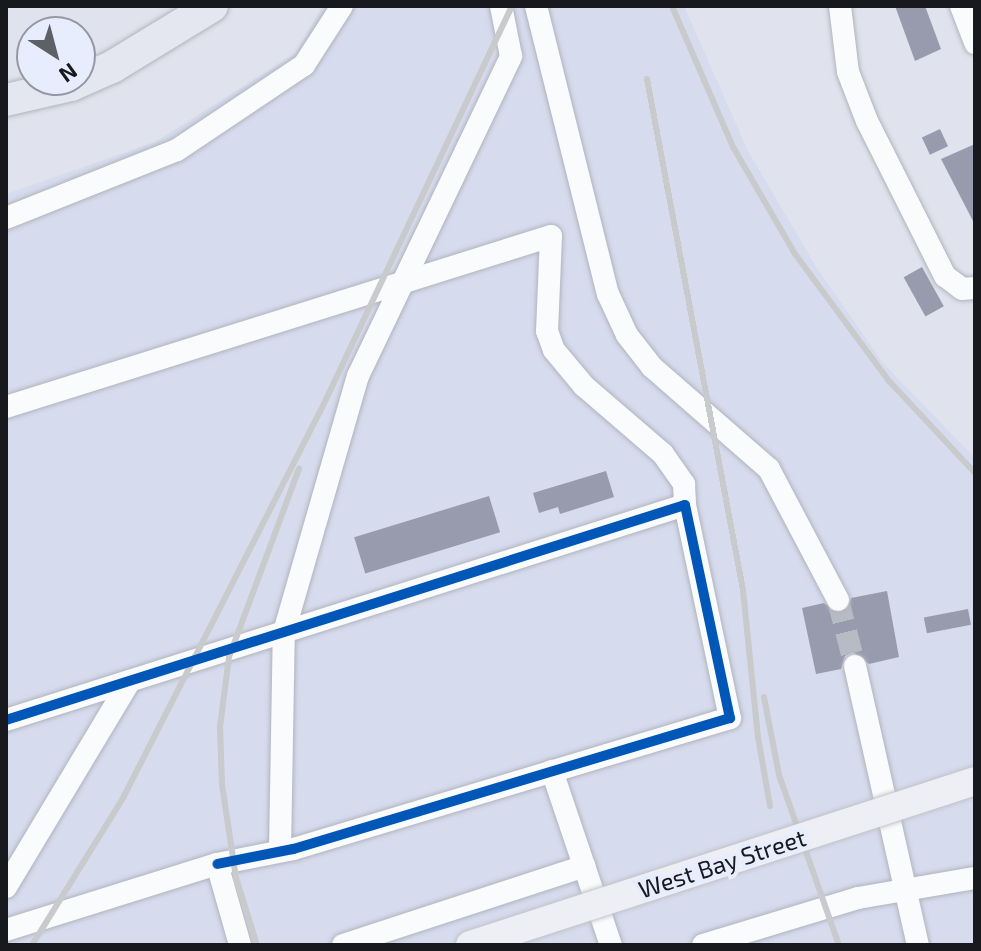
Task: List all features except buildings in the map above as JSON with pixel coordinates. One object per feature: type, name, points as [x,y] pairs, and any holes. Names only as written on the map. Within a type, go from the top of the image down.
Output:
[{"type":"highway","points":[[6,100],[71,85],[112,67],[212,6]]},
{"type":"main road","name":"West Bay Street","points":[[470,945],[975,781]]},
{"type":"street","points":[[6,218],[177,150],[304,65],[342,6]]},
{"type":"street","points":[[280,851],[284,632],[358,376],[511,56],[501,6]]},
{"type":"street","points":[[536,6],[608,294],[627,335],[652,367],[769,469],[838,600]]},
{"type":"street","points":[[840,6],[848,72],[867,121],[945,276],[962,289],[975,288]]},
{"type":"street","points":[[961,6],[975,43]]},
{"type":"street","points":[[6,407],[551,236],[547,331],[554,350],[584,386],[663,454],[684,484],[685,505],[730,718],[280,851],[217,864],[6,930]]},
{"type":"street","points":[[6,720],[685,505]]},
{"type":"street","points":[[855,666],[918,945]]},
{"type":"street","points":[[6,887],[130,681]]},
{"type":"street","points":[[552,771],[611,945]]},
{"type":"street","points":[[217,864],[240,945]]},
{"type":"street","points":[[343,945],[389,938],[584,866]]},
{"type":"street","points":[[703,945],[858,898],[975,878]]},
{"type":"shaded area","points":[[323,6],[684,6],[748,151],[817,268],[883,363],[975,458],[975,945],[6,945],[6,194],[155,142],[295,54]]},
{"type":"tunnel","points":[[838,600],[855,666]]},
{"type":"railway","points":[[32,945],[123,798],[320,412],[512,6]]},
{"type":"railway","points":[[672,6],[733,147],[795,254],[889,381],[975,473]]},
{"type":"railway","points":[[647,79],[743,590],[758,737],[770,806]]},
{"type":"railway","points":[[257,945],[236,878],[222,784],[220,727],[229,657],[299,469]]},
{"type":"railway","points":[[764,697],[779,775],[839,945]]},
{"type":"cycle path","points":[[6,720],[685,505],[730,718],[293,849],[217,864]]}]
